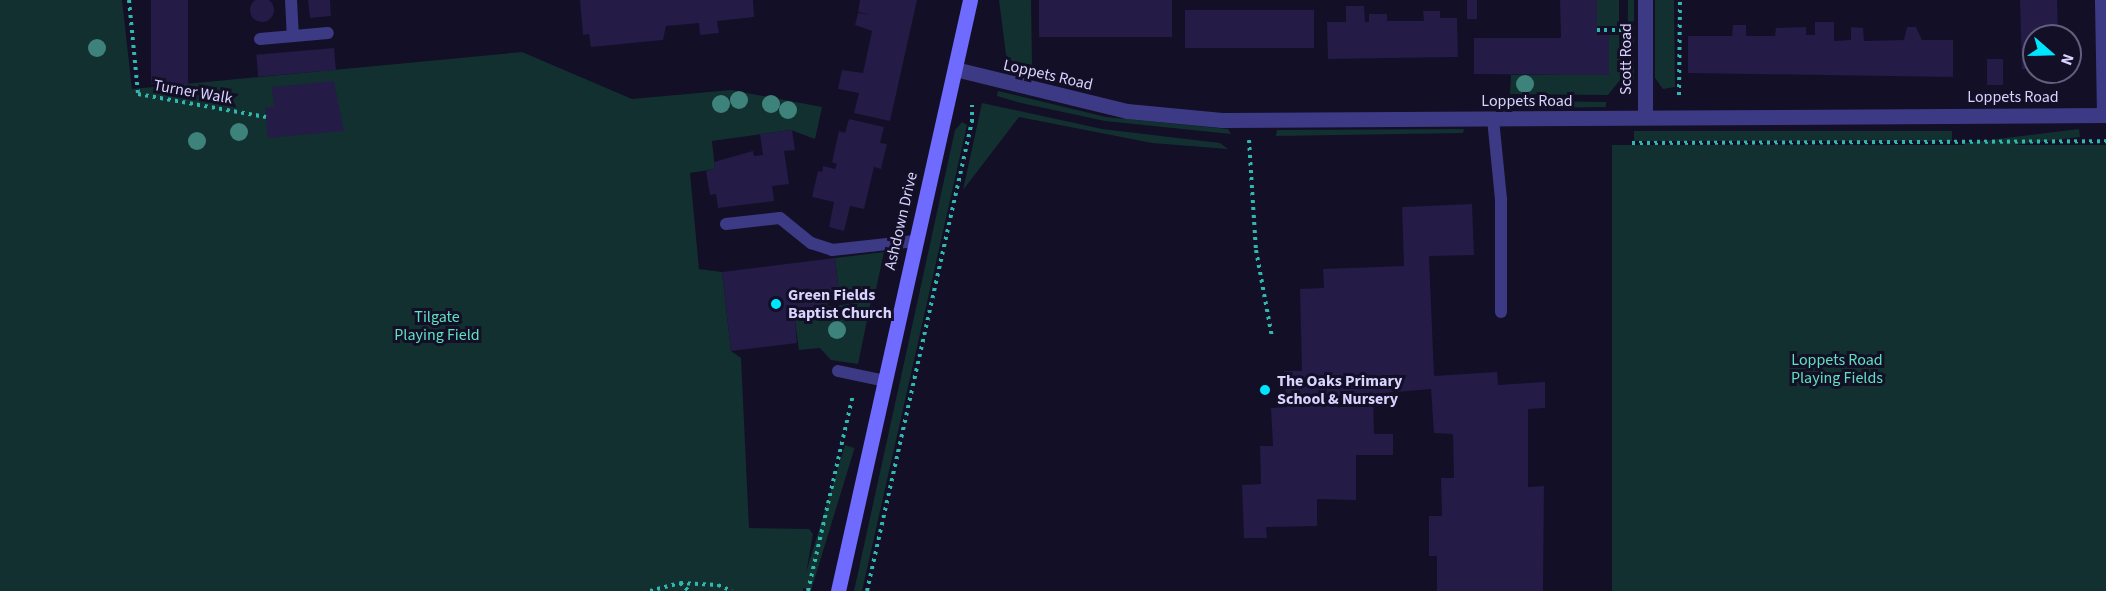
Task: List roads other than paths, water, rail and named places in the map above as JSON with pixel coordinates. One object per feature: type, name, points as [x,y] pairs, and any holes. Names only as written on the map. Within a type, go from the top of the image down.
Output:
[{"type":"street","name":"Ashdown Drive","points":[[838,591],[970,0]]},
{"type":"street","name":"Scott Road","points":[[1645,0],[1645,117]]},
{"type":"street","points":[[2102,0],[2105,115]]},
{"type":"street","name":"Loppets Road","points":[[955,69],[1127,111],[1175,117],[1493,119],[2105,115]]},
{"type":"lane","points":[[291,0],[293,36]]},
{"type":"lane","points":[[260,39],[328,33]]},
{"type":"lane","points":[[1493,119],[1501,200],[1501,312]]},
{"type":"lane","points":[[726,224],[780,218],[811,243],[832,250],[915,241]]},
{"type":"lane","points":[[838,371],[885,381]]},
{"type":"place","name":"Green Fields Baptist Church","points":[[776,304]]},
{"type":"place","name":"The Oaks Primary School & Nursery","points":[[1265,390]]},
{"type":"park label","name":"Tilgate Playing Field","points":[[437,326]]},
{"type":"park label","name":"Loppets Road Playing Fields","points":[[1837,369]]}]
